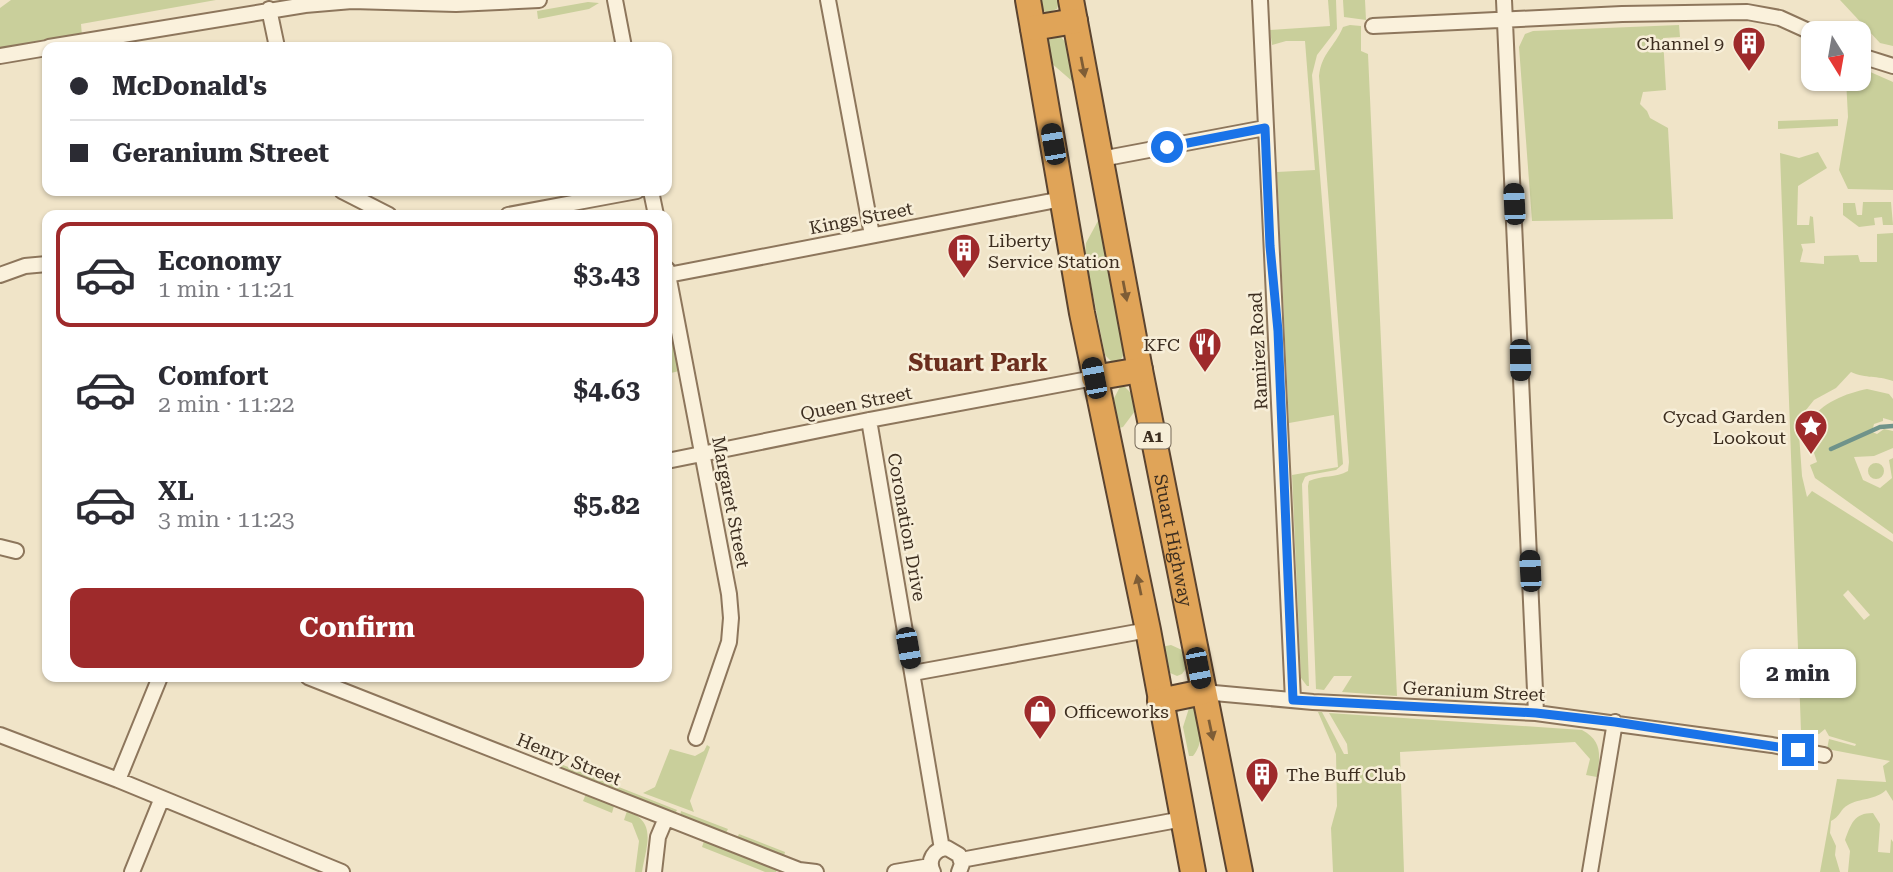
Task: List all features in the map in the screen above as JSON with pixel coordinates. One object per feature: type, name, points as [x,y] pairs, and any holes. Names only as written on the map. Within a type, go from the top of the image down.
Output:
[{"type":"highway","name":"A1","points":[[1028,0],[1094,378],[1148,630],[1193,872]]},
{"type":"highway","points":[[1033,28],[1073,10]]},
{"type":"highway","name":"Stuart Highway","points":[[1073,10],[1140,370],[1240,872]]},
{"type":"highway","points":[[1094,378],[1140,370]]},
{"type":"highway","points":[[1160,701],[1203,692]]},
{"type":"street","points":[[77,42],[269,9],[352,1],[456,4],[538,0]]},
{"type":"street","points":[[615,0],[623,42]]},
{"type":"street","points":[[828,0],[872,235]]},
{"type":"street","name":"Ramirez Road","points":[[1260,0],[1270,246],[1278,331],[1293,700]]},
{"type":"street","points":[[1504,0],[1536,713]]},
{"type":"street","points":[[269,9],[276,42]]},
{"type":"street","points":[[1373,26],[1622,14],[1746,12],[1780,18],[1801,28]]},
{"type":"street","points":[[0,56],[42,48]]},
{"type":"street","points":[[1871,59],[1893,66]]},
{"type":"street","points":[[1101,159],[1265,128]]},
{"type":"street","points":[[352,196],[379,210]]},
{"type":"street","points":[[536,210],[610,196]]},
{"type":"street","name":"Kings Street","points":[[672,271],[1062,199]]},
{"type":"street","points":[[0,275],[42,265]]},
{"type":"street","name":"Margaret Street","points":[[672,297],[729,594],[731,618],[729,642],[696,738]]},
{"type":"street","name":"Queen Street","points":[[672,460],[1094,378]]},
{"type":"street","name":"Coronation Drive","points":[[869,420],[942,849]]},
{"type":"street","points":[[0,547],[16,551]]},
{"type":"street","points":[[913,673],[1148,630]]},
{"type":"street","points":[[118,779],[158,682]]},
{"type":"street","name":"Henry Street","points":[[341,683],[666,818],[799,870],[816,872]]},
{"type":"street","name":"Geranium Street","points":[[1203,692],[1293,700],[1536,713],[1615,722],[1824,755]]},
{"type":"street","points":[[1590,872],[1615,722]]},
{"type":"street","points":[[0,735],[118,779],[342,872]]},
{"type":"street","points":[[132,872],[162,798]]},
{"type":"street","points":[[654,872],[658,837],[666,818]]},
{"type":"street","points":[[895,872],[932,869],[932,857],[942,849],[952,849],[960,866],[1183,819]]},
{"type":"green space","points":[[11,0],[216,0],[81,24],[82,36],[0,50],[0,8]]},
{"type":"green space","points":[[1037,0],[1060,0],[1057,9],[1047,13],[1038,6]]},
{"type":"green space","points":[[1328,0],[1336,0],[1337,29],[1317,55],[1312,75],[1343,464],[1336,470],[1309,475],[1302,484],[1307,686],[1301,678],[1292,475],[1338,467],[1334,415],[1289,423],[1277,172],[1315,170],[1305,41],[1286,41],[1272,45],[1270,30],[1330,26]]},
{"type":"green space","points":[[1343,0],[1365,0],[1366,20],[1344,17]]},
{"type":"green space","points":[[1840,0],[1893,0],[1893,46],[1880,43],[1871,33],[1871,21],[1860,21]]},
{"type":"green space","points":[[588,2],[599,3],[589,9],[538,19],[537,11]]},
{"type":"green space","points":[[1679,25],[1680,37],[1663,38],[1666,90],[1643,92],[1640,104],[1650,118],[1668,128],[1673,219],[1532,221],[1519,47],[1525,34],[1533,31]]},
{"type":"green space","points":[[1361,26],[1361,51],[1368,54],[1397,696],[1342,692],[1352,676],[1334,676],[1324,690],[1316,689],[1308,486],[1309,481],[1314,479],[1348,471],[1349,462],[1319,76],[1326,55],[1343,27]]},
{"type":"green space","points":[[1060,36],[1069,46],[1076,80],[1072,81],[1050,62],[1046,46],[1049,40]]},
{"type":"green space","points":[[1871,72],[1893,82],[1893,190],[1848,189],[1839,170],[1848,117],[1847,91],[1871,91]]},
{"type":"green space","points":[[1838,119],[1838,126],[1778,129],[1778,121]]},
{"type":"green space","points":[[1818,152],[1827,168],[1798,186],[1797,225],[1809,225],[1810,216],[1813,217],[1815,243],[1801,244],[1803,250],[1800,262],[1824,264],[1824,256],[1858,255],[1860,262],[1877,262],[1877,234],[1893,233],[1893,381],[1851,372],[1836,388],[1814,400],[1798,420],[1802,476],[1807,497],[1812,491],[1893,542],[1893,801],[1886,790],[1878,796],[1848,805],[1831,821],[1830,833],[1836,846],[1835,855],[1840,872],[1820,872],[1837,779],[1886,782],[1883,766],[1890,761],[1827,749],[1829,739],[1855,746],[1856,744],[1829,736],[1825,729],[1819,734],[1801,731],[1780,153],[1799,158]],"holes":[[[1848,590],[1870,615],[1864,620],[1843,595]]]},
{"type":"green space","points":[[1863,202],[1891,202],[1893,225],[1883,225],[1882,217],[1874,218],[1875,225],[1859,227],[1843,215],[1843,203],[1855,203],[1857,215],[1862,215]]},
{"type":"green space","points":[[1099,219],[1102,219],[1125,350],[1116,363],[1105,355],[1085,254],[1086,243]]},
{"type":"green space","points":[[672,340],[679,371],[672,373]]},
{"type":"green space","points":[[1120,387],[1125,387],[1132,394],[1138,407],[1123,427],[1119,428],[1113,400]]},
{"type":"green space","points":[[1867,389],[1889,394],[1893,399],[1893,421],[1883,418],[1883,421],[1874,424],[1872,432],[1877,434],[1884,429],[1893,431],[1893,448],[1874,456],[1854,457],[1863,480],[1880,488],[1892,478],[1889,460],[1893,458],[1893,534],[1815,478],[1810,465],[1817,462],[1813,450],[1809,450],[1808,436],[1814,415],[1835,400]]},
{"type":"green space","points":[[1873,463],[1879,463],[1884,471],[1882,477],[1873,479],[1868,474],[1868,468]]},
{"type":"green space","points":[[1171,645],[1182,650],[1187,667],[1177,676],[1168,672],[1161,647]]},
{"type":"green space","points":[[1190,705],[1195,705],[1200,732],[1199,744],[1193,756],[1189,756],[1183,727]]},
{"type":"green space","points":[[1318,712],[1322,712],[1344,754],[1348,754],[1347,744],[1329,713],[1582,730],[1597,744],[1597,777],[1586,775],[1590,759],[1575,742],[1400,752],[1404,872],[1333,872],[1331,828],[1337,806],[1336,754]]},
{"type":"green space","points":[[707,745],[710,747],[690,801],[694,812],[643,793],[655,787],[670,749],[695,756],[704,751]]},
{"type":"green space","points":[[558,763],[677,810],[675,814],[556,767]]},
{"type":"green space","points":[[586,794],[614,806],[612,813],[583,801]]},
{"type":"green space","points":[[627,811],[643,822],[648,836],[642,872],[635,872],[639,841],[632,823],[624,820]]},
{"type":"green space","points":[[681,811],[728,829],[726,833],[680,816]]},
{"type":"green space","points":[[1873,813],[1880,824],[1878,852],[1890,853],[1891,839],[1893,842],[1893,872],[1848,872],[1850,851],[1845,840],[1849,829],[1857,817]]},
{"type":"green space","points":[[739,834],[785,852],[784,856],[737,838]]},
{"type":"green space","points":[[704,841],[777,870],[765,872],[702,847]]},
{"type":"waterway","points":[[1831,449],[1880,427],[1893,426]]},
{"type":"place","name":"Channel 9","points":[[1749,73]]},
{"type":"place","name":"Liberty Service Station","points":[[964,280]]},
{"type":"place","name":"KFC","points":[[1205,374]]},
{"type":"place","name":"Cycad Garden Lookout","points":[[1811,456]]},
{"type":"place","name":"Officeworks","points":[[1040,741]]},
{"type":"place","name":"The Buff Club","points":[[1262,804]]},
{"type":"district","name":"Stuart Park","points":[[978,363]]},
{"type":"route","points":[[1167,147],[1265,128],[1270,246],[1278,331],[1293,700],[1536,713],[1615,722],[1798,750]]}]
